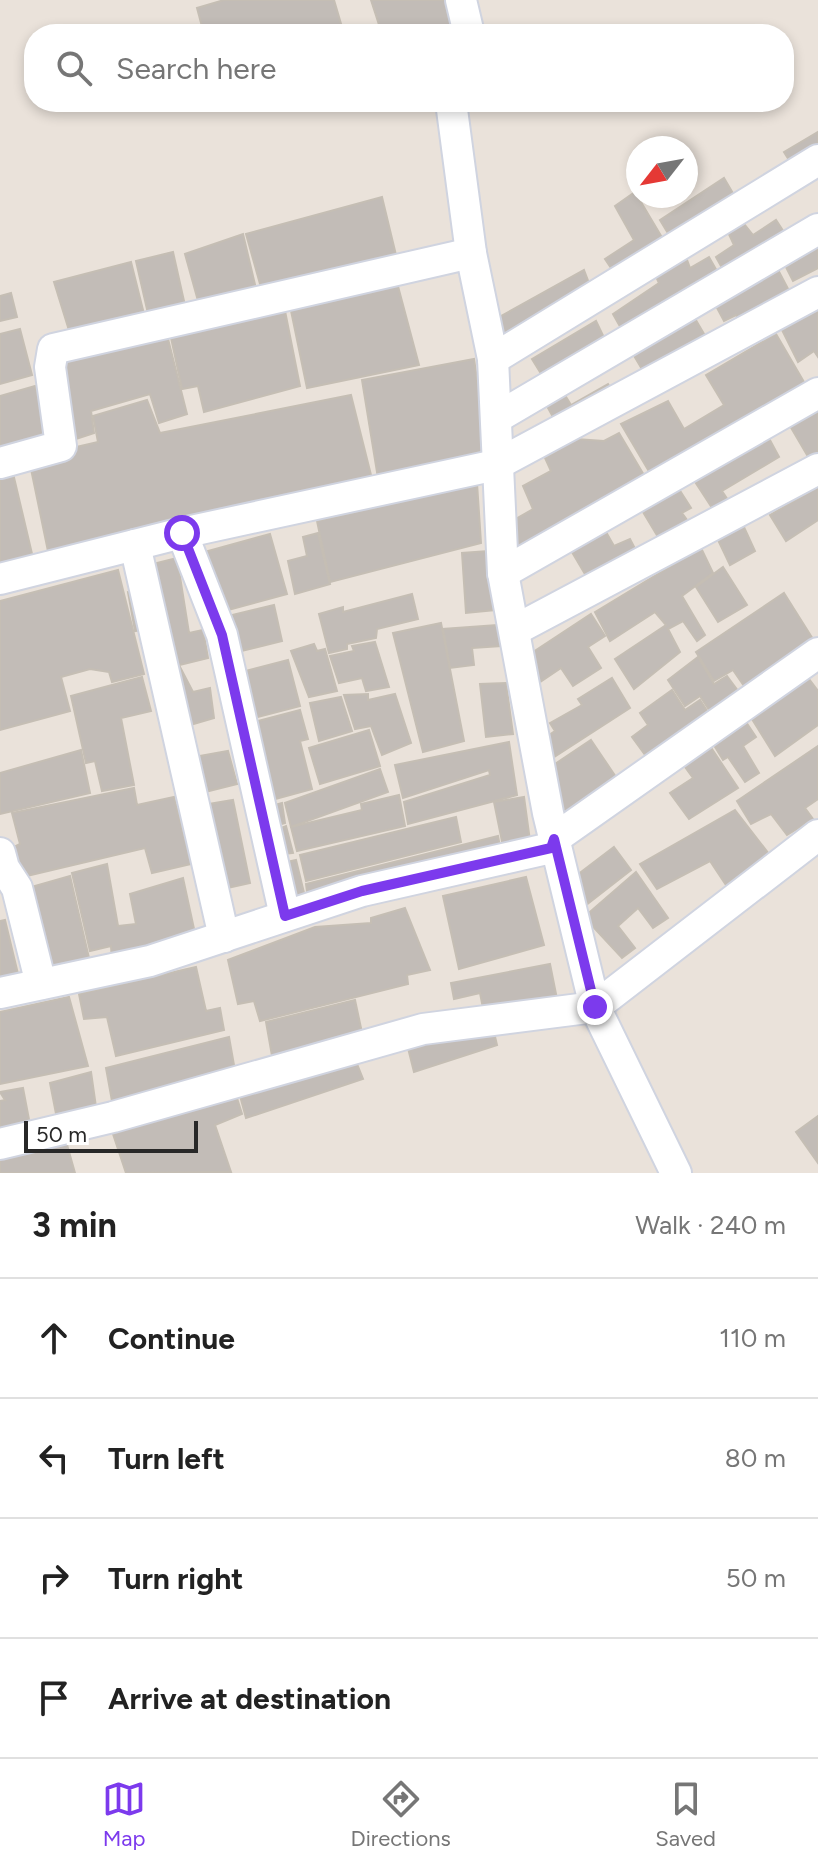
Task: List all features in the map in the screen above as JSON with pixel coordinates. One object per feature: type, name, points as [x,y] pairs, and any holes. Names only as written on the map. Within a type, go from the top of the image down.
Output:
[{"type":"street","points":[[461,0],[467,24]]},
{"type":"street","points":[[452,112],[471,253],[493,359],[503,573],[554,839],[595,1007],[676,1173]]},
{"type":"street","points":[[493,359],[818,160]]},
{"type":"street","points":[[498,417],[818,229]]},
{"type":"street","points":[[0,463],[61,446],[50,367],[53,349],[471,253]]},
{"type":"street","points":[[0,579],[182,533],[496,465],[818,292]]},
{"type":"street","points":[[503,573],[818,393]]},
{"type":"street","points":[[515,630],[818,469]]},
{"type":"street","points":[[182,533],[222,635],[285,916]]},
{"type":"street","points":[[135,545],[224,937]]},
{"type":"street","points":[[0,993],[150,961],[362,891],[551,848],[554,839],[818,653]]},
{"type":"street","points":[[0,1144],[113,1117],[423,1029],[595,1007],[818,835]]},
{"type":"street","points":[[1,863],[17,888],[41,984]]},
{"type":"building","points":[[224,0],[334,0],[341,24],[201,24],[197,8]]},
{"type":"building","points":[[371,0],[450,0],[458,24],[379,24]]},
{"type":"building","points":[[818,132],[818,157],[796,171],[784,152]]},
{"type":"building","points":[[724,178],[738,202],[672,240],[660,220],[678,208],[698,208],[698,195]]},
{"type":"building","points":[[382,197],[396,255],[262,291],[246,234]]},
{"type":"building","points":[[626,198],[626,208],[644,208],[667,246],[617,277],[605,259],[634,240],[615,206]]},
{"type":"building","points":[[741,220],[753,235],[776,220],[789,240],[726,275],[716,257],[734,245],[727,230]]},
{"type":"building","points":[[243,234],[257,293],[200,308],[185,254]]},
{"type":"building","points":[[818,246],[818,268],[793,281],[786,267]]},
{"type":"building","points":[[683,249],[690,268],[709,257],[722,280],[626,337],[613,314],[659,283],[652,268]]},
{"type":"building","points":[[173,252],[186,310],[149,318],[136,261]]},
{"type":"building","points":[[131,262],[145,318],[72,340],[54,282]]},
{"type":"building","points":[[776,266],[795,302],[745,329],[736,315],[724,321],[715,304]]},
{"type":"building","points":[[584,270],[592,291],[498,347],[492,321]]},
{"type":"building","points":[[395,275],[419,365],[307,388],[289,301]]},
{"type":"building","points":[[11,293],[17,317],[0,321],[0,296]]},
{"type":"building","points":[[284,306],[300,386],[204,412],[198,386],[182,389],[170,333]]},
{"type":"building","points":[[818,308],[818,357],[814,351],[798,362],[781,328]]},
{"type":"building","points":[[690,310],[711,346],[649,381],[633,354]]},
{"type":"building","points":[[596,321],[610,350],[548,385],[532,359]]},
{"type":"building","points":[[20,329],[32,375],[0,384],[0,334]]},
{"type":"building","points":[[776,334],[808,389],[654,480],[621,424],[668,401],[684,429],[724,405],[706,375]]},
{"type":"building","points":[[167,335],[187,414],[159,423],[150,394],[91,411],[94,433],[70,441],[55,361]]},
{"type":"building","points":[[474,359],[488,454],[378,478],[362,380]]},
{"type":"building","points":[[608,384],[616,398],[560,430],[542,397],[560,387],[571,405]]},
{"type":"building","points":[[35,386],[50,443],[0,456],[0,396]]},
{"type":"building","points":[[351,395],[372,479],[49,556],[31,469],[52,464],[50,453],[98,442],[93,416],[147,400],[160,433]]},
{"type":"building","points":[[818,400],[818,462],[813,465],[786,419]]},
{"type":"building","points":[[764,429],[779,457],[722,491],[734,509],[718,517],[690,474]]},
{"type":"building","points":[[619,433],[648,482],[507,563],[505,525],[533,509],[523,486],[551,471],[545,458],[576,439],[604,441]]},
{"type":"building","points":[[12,469],[33,558],[0,566],[0,472]]},
{"type":"building","points":[[477,483],[481,543],[330,582],[317,521]]},
{"type":"building","points":[[818,483],[818,520],[786,541],[770,515],[808,493],[805,489]]},
{"type":"building","points":[[677,486],[691,508],[682,513],[695,531],[664,547],[640,507]]},
{"type":"building","points":[[602,525],[614,546],[630,539],[640,558],[592,586],[569,547]]},
{"type":"building","points":[[743,525],[755,551],[730,565],[718,540]]},
{"type":"building","points":[[318,533],[330,584],[295,594],[288,561],[307,556],[303,537]]},
{"type":"building","points":[[270,534],[287,594],[217,613],[201,553]]},
{"type":"building","points":[[701,548],[713,573],[682,596],[705,635],[697,641],[683,621],[668,629],[680,652],[634,689],[615,659],[666,625],[655,612],[610,641],[595,612]]},
{"type":"building","points":[[488,551],[495,610],[466,613],[462,553]]},
{"type":"building","points":[[177,558],[189,633],[203,630],[208,658],[172,667],[142,630],[135,631],[128,592],[141,590],[137,568]]},
{"type":"building","points":[[723,567],[747,605],[718,622],[696,587]]},
{"type":"building","points":[[118,570],[144,674],[112,682],[109,672],[90,669],[61,677],[70,711],[0,730],[0,601]]},
{"type":"building","points":[[784,593],[816,644],[744,686],[733,670],[714,681],[696,652]]},
{"type":"building","points":[[412,594],[418,619],[377,629],[376,638],[347,644],[347,649],[329,653],[319,614],[343,607],[343,612]]},
{"type":"building","points":[[274,605],[282,641],[233,653],[224,617]]},
{"type":"building","points":[[591,614],[605,636],[588,647],[601,668],[573,686],[561,668],[540,682],[524,658]]},
{"type":"building","points":[[441,623],[464,741],[423,752],[393,633]]},
{"type":"building","points":[[497,625],[501,646],[472,648],[474,665],[450,668],[443,629]]},
{"type":"building","points":[[375,642],[389,687],[366,691],[362,678],[339,683],[330,656],[354,651],[352,646]]},
{"type":"building","points":[[314,644],[317,651],[325,649],[337,691],[309,697],[291,651]]},
{"type":"building","points":[[698,657],[714,684],[727,676],[744,699],[713,716],[700,696],[685,706],[668,680]]},
{"type":"building","points":[[288,660],[300,706],[250,719],[238,673]]},
{"type":"building","points":[[180,667],[193,692],[210,688],[214,718],[190,725],[159,673]]},
{"type":"building","points":[[803,671],[818,691],[818,725],[775,756],[747,711]]},
{"type":"building","points":[[142,677],[151,711],[121,718],[134,785],[102,791],[95,761],[86,763],[71,696]]},
{"type":"building","points":[[612,678],[630,708],[554,757],[543,739],[555,731],[550,723],[582,705],[578,699]]},
{"type":"building","points":[[506,683],[513,734],[486,737],[480,684]]},
{"type":"building","points":[[672,690],[685,710],[700,700],[711,717],[648,759],[632,737],[648,725],[640,713]]},
{"type":"building","points":[[368,694],[368,700],[395,694],[411,743],[382,755],[371,726],[355,729],[344,695]]},
{"type":"building","points":[[341,697],[352,731],[319,741],[310,703]]},
{"type":"building","points":[[300,710],[308,739],[300,741],[312,789],[268,801],[247,724]]},
{"type":"building","points":[[742,716],[756,737],[743,746],[759,773],[745,782],[728,757],[723,760],[709,737]]},
{"type":"building","points":[[369,730],[380,766],[320,784],[309,748]]},
{"type":"building","points":[[591,740],[622,786],[554,832],[546,770]]},
{"type":"building","points":[[706,740],[738,788],[689,819],[670,793],[693,778],[680,760]]},
{"type":"building","points":[[509,742],[517,795],[408,824],[404,802],[490,775],[489,770],[403,798],[395,765]]},
{"type":"building","points":[[818,746],[818,799],[805,808],[813,819],[787,835],[771,814],[751,824],[737,801]]},
{"type":"building","points":[[81,750],[90,793],[0,814],[0,773]]},
{"type":"building","points":[[228,751],[237,784],[205,792],[194,757]]},
{"type":"building","points":[[380,769],[388,792],[291,827],[285,803]]},
{"type":"building","points":[[134,788],[137,805],[174,797],[191,864],[152,873],[145,848],[14,879],[8,850],[20,844],[12,813]]},
{"type":"building","points":[[399,795],[405,826],[297,851],[291,827],[362,810],[361,804]]},
{"type":"building","points":[[524,797],[531,848],[505,856],[494,802]]},
{"type":"building","points":[[233,800],[250,883],[205,893],[208,804]]},
{"type":"building","points":[[282,803],[285,823],[271,827],[264,808]]},
{"type":"building","points":[[735,810],[769,854],[726,885],[710,861],[657,889],[640,864]]},
{"type":"building","points":[[456,817],[461,842],[306,881],[300,855]]},
{"type":"building","points":[[286,826],[293,853],[276,855],[271,832]]},
{"type":"building","points":[[498,836],[503,863],[310,914],[306,884]]},
{"type":"building","points":[[614,847],[631,870],[586,905],[568,882]]},
{"type":"building","points":[[296,860],[306,901],[288,905],[278,864]]},
{"type":"building","points":[[107,864],[118,926],[136,924],[130,894],[183,878],[196,938],[112,961],[111,946],[90,951],[72,873]]},
{"type":"building","points":[[636,872],[668,918],[653,928],[638,908],[618,926],[635,948],[622,958],[584,917]]},
{"type":"building","points":[[70,876],[89,958],[48,969],[28,888]]},
{"type":"building","points":[[526,877],[544,945],[459,969],[443,896]]},
{"type":"building","points":[[405,908],[430,970],[407,975],[408,984],[260,1021],[254,1001],[238,1004],[228,960],[315,927],[371,923],[371,918]]},
{"type":"building","points":[[5,920],[19,978],[0,984],[0,921]]},
{"type":"building","points":[[550,964],[557,999],[484,1013],[480,993],[454,999],[451,983]]},
{"type":"building","points":[[196,967],[206,1011],[220,1008],[224,1030],[116,1056],[107,1017],[84,1019],[79,994]]},
{"type":"building","points":[[69,997],[88,1066],[0,1084],[0,1012]]},
{"type":"building","points":[[355,1000],[364,1042],[274,1067],[266,1022]]},
{"type":"building","points":[[493,1028],[497,1045],[414,1072],[408,1048]]},
{"type":"building","points":[[229,1037],[237,1082],[114,1112],[106,1068]]},
{"type":"building","points":[[355,1059],[363,1079],[246,1118],[239,1092]]},
{"type":"building","points":[[91,1072],[97,1114],[58,1124],[50,1083]]},
{"type":"building","points":[[23,1088],[31,1130],[0,1138],[0,1101],[5,1100],[0,1092]]},
{"type":"building","points":[[236,1095],[242,1114],[215,1125],[231,1172],[126,1173],[110,1125]]},
{"type":"building","points":[[818,1116],[818,1163],[796,1132]]},
{"type":"building","points":[[64,1134],[75,1173],[0,1173],[0,1152]]},
{"type":"route","points":[[182,533],[222,635],[285,916],[362,891],[551,848],[554,839],[595,1007]]}]
